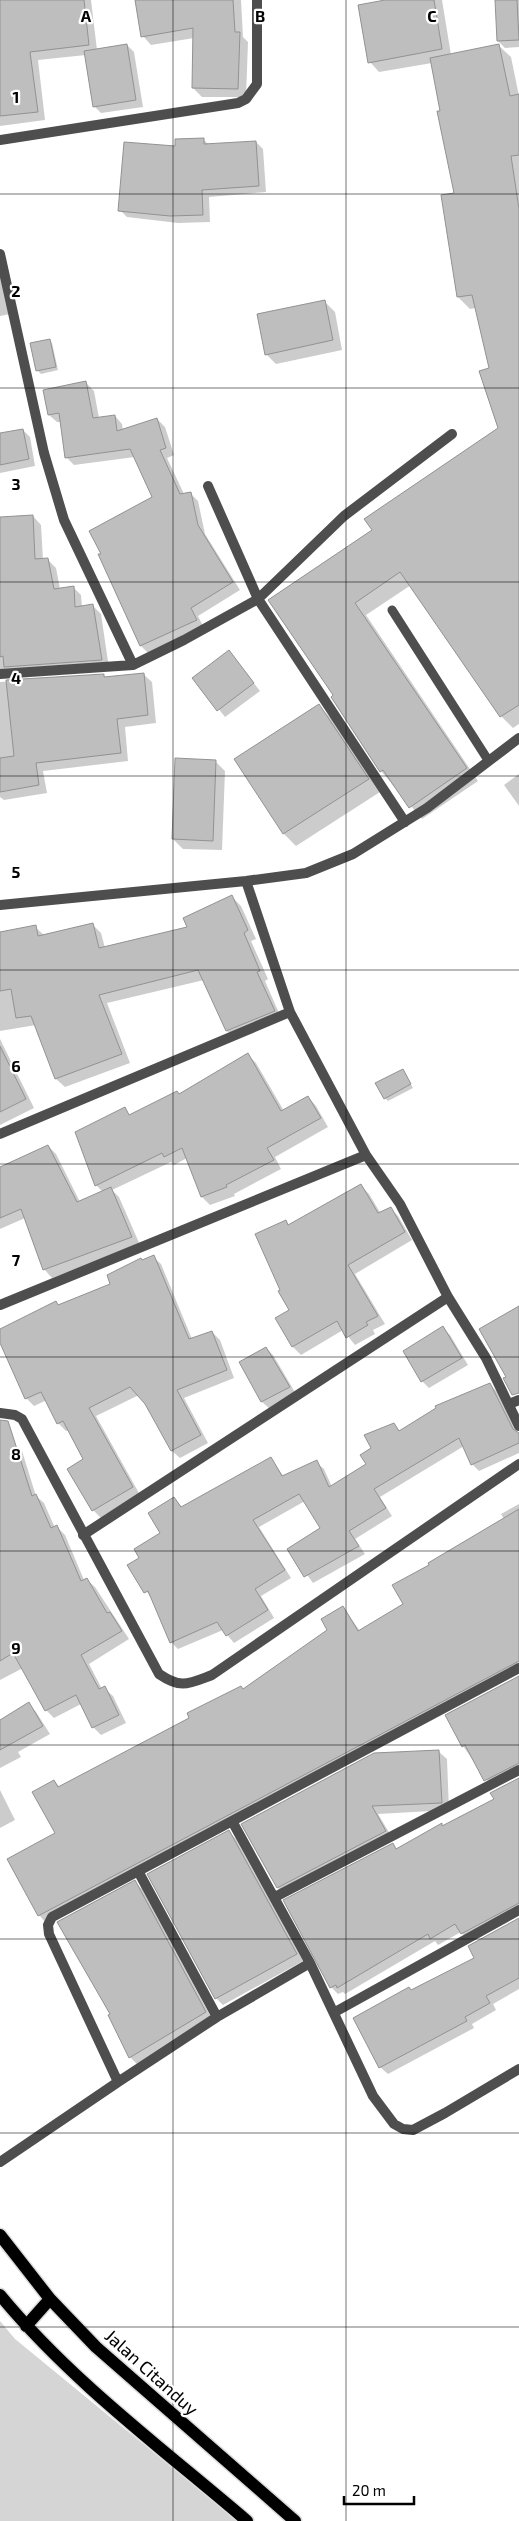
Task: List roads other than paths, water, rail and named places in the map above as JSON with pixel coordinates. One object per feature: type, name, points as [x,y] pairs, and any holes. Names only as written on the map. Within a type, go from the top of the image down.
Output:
[{"type":"main road","name":"Jalan Citanduy","points":[[0,2235],[50,2299],[96,2347],[295,2521]]},
{"type":"main road","points":[[0,2295],[26,2326],[68,2368],[247,2521]]},
{"type":"main road","points":[[26,2326],[50,2299]]},
{"type":"street","points":[[0,140],[238,103],[246,99],[257,84],[257,0]]},
{"type":"street","points":[[0,254],[44,453],[64,520],[133,665]]},
{"type":"street","points":[[0,674],[133,665],[184,640],[258,599],[344,516],[452,434]]},
{"type":"street","points":[[208,486],[258,599],[404,822]]},
{"type":"street","points":[[0,905],[246,881],[306,873],[354,854],[427,808],[519,738]]},
{"type":"street","points":[[246,881],[290,1012],[366,1155],[400,1204],[448,1297],[486,1358],[519,1426]]},
{"type":"street","points":[[0,1134],[290,1012]]},
{"type":"street","points":[[0,1305],[366,1155]]},
{"type":"street","points":[[83,1535],[448,1297]]},
{"type":"street","points":[[509,1404],[519,1400]]},
{"type":"street","points":[[0,1413],[15,1415],[22,1419],[159,1674],[174,1684],[189,1684],[212,1675],[519,1464]]},
{"type":"street","points":[[118,2082],[49,1934],[48,1925],[52,1917],[519,1668]]},
{"type":"street","points":[[275,1897],[519,1770]]},
{"type":"street","points":[[232,1821],[310,1962],[373,2096],[394,2124],[403,2129],[413,2130],[519,2069]]},
{"type":"street","points":[[138,1871],[218,2017]]},
{"type":"street","points":[[335,2012],[519,1910]]},
{"type":"street","points":[[0,2162],[218,2017],[310,1962]]},
{"type":"lane","points":[[392,610],[488,760]]}]
